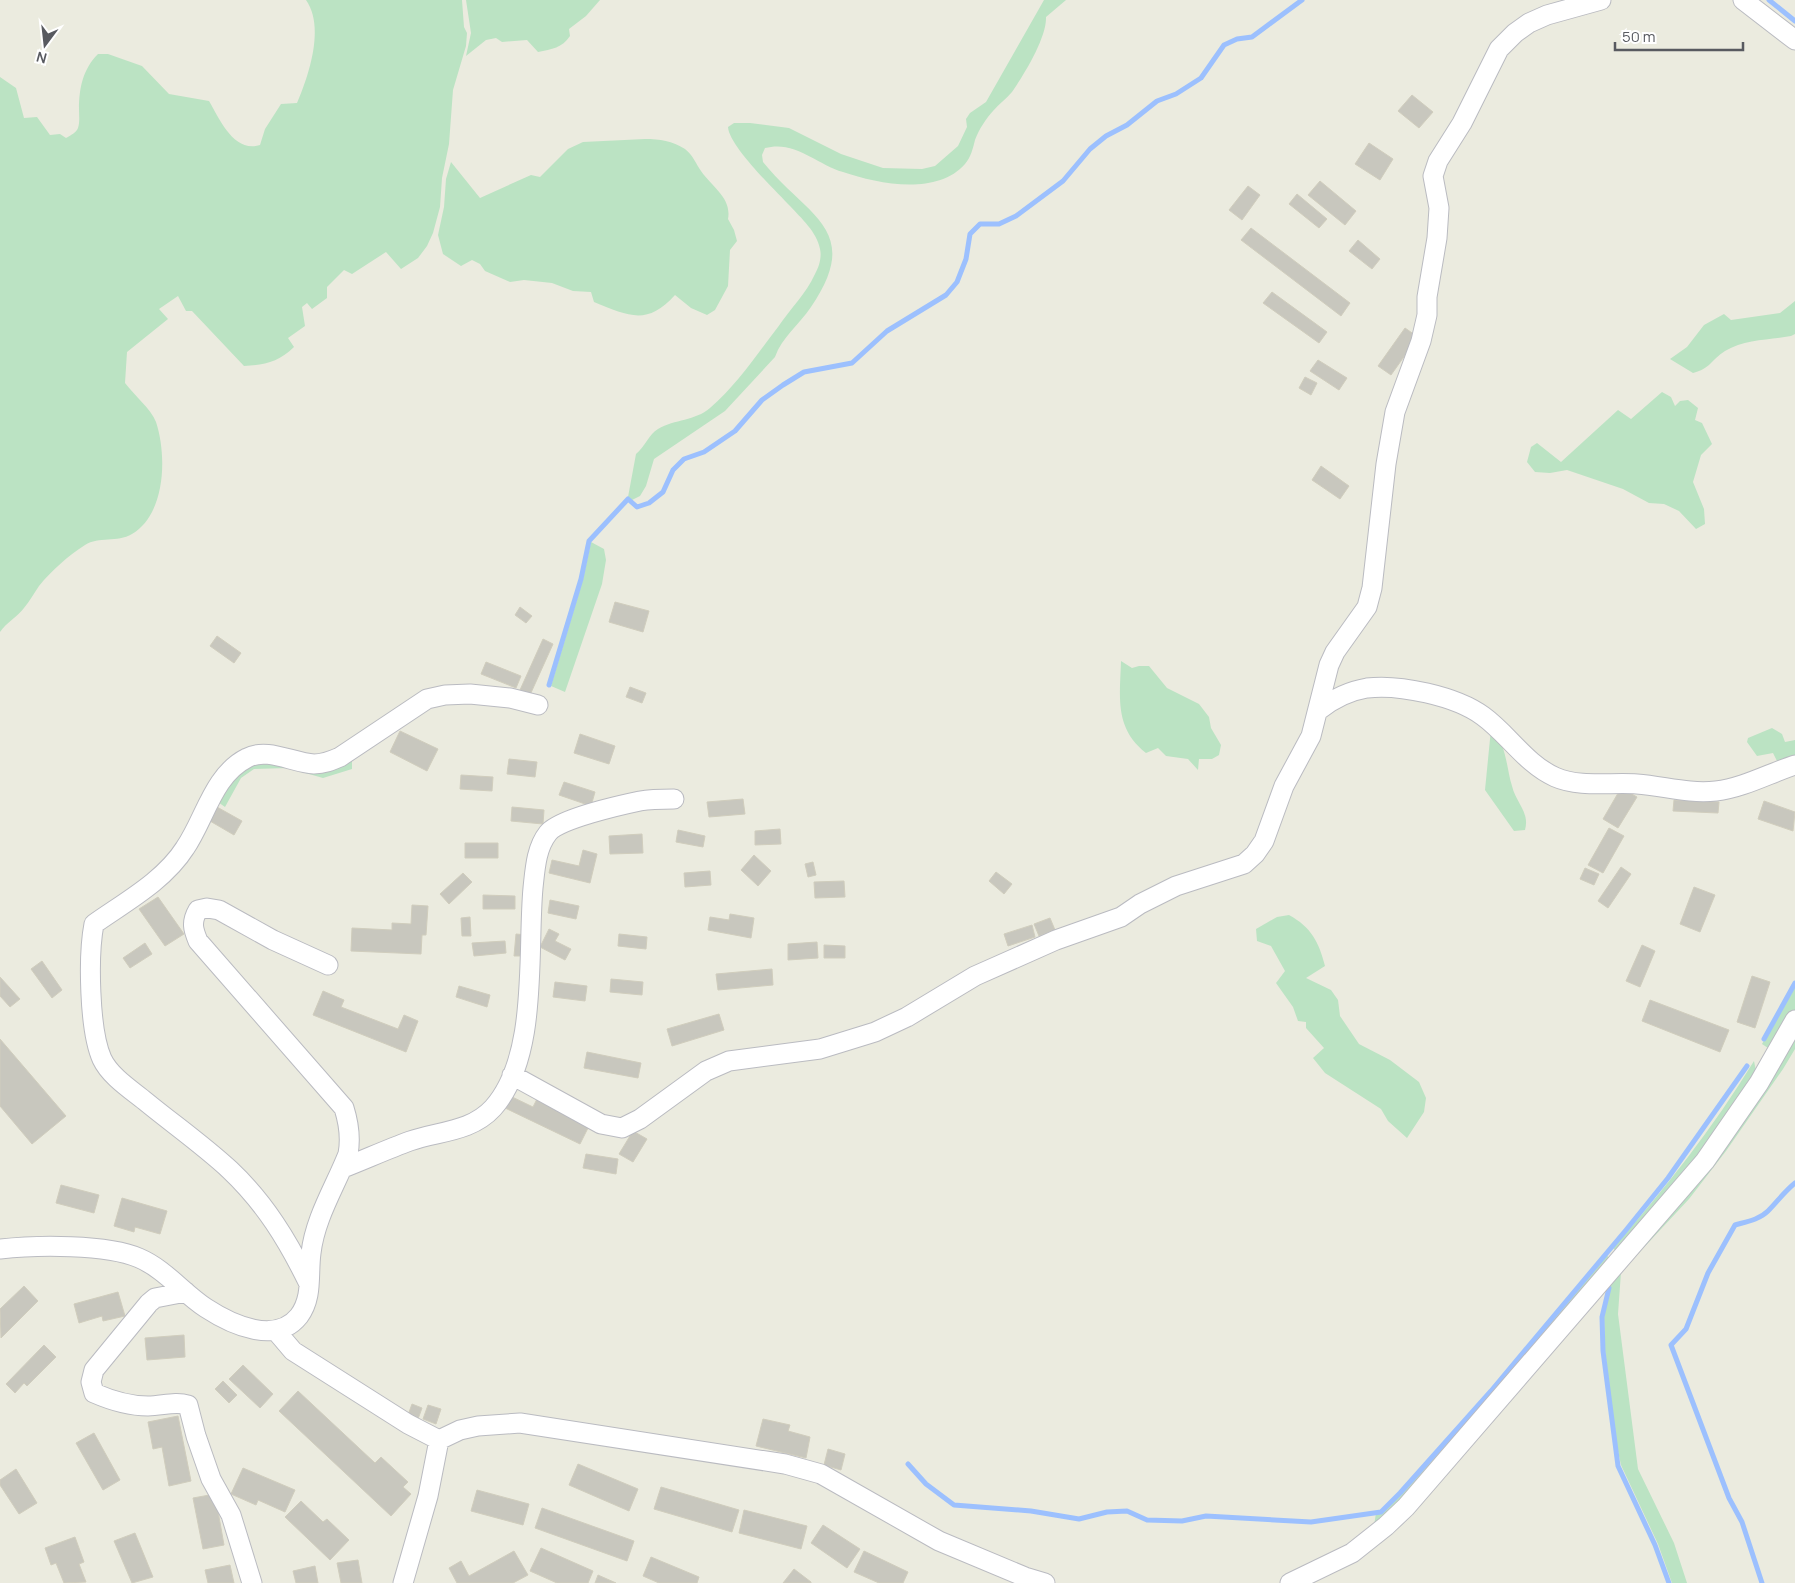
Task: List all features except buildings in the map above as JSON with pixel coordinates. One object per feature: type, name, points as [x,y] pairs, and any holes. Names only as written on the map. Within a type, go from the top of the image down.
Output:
[{"type":"street","points":[[512,1075],[601,1124],[622,1128],[640,1119],[706,1071],[729,1061],[820,1049],[887,1028],[975,976],[1056,940],[1120,917],[1140,904],[1176,886],[1244,864],[1255,854],[1264,841],[1284,786],[1311,736],[1329,665],[1335,652],[1367,607],[1372,588],[1394,412],[1421,342],[1427,315],[1437,238],[1439,208],[1433,176],[1438,161],[1462,124],[1499,49],[1515,33],[1529,23],[1547,16],[1601,0]]},
{"type":"street","points":[[1743,0],[1795,40]]},
{"type":"street","points":[[1319,710],[1347,693],[1368,688],[1404,691],[1445,698],[1483,715],[1538,766],[1554,777],[1575,783],[1637,784],[1688,792],[1718,791],[1795,765]]},
{"type":"street","points":[[309,1284],[274,1220],[256,1195],[228,1169],[122,1083],[102,1060],[93,1026],[91,939],[94,924],[138,894],[174,862],[185,849],[223,780],[235,766],[248,757],[260,754],[313,764],[325,763],[340,758],[427,699],[445,695],[487,696],[538,705]]},
{"type":"street","points":[[343,1168],[408,1142],[464,1128],[477,1121],[494,1107],[518,1061],[528,1012],[531,910],[536,864],[541,845],[549,832],[582,816],[642,801],[674,799]]},
{"type":"street","points":[[0,1249],[72,1248],[124,1253],[140,1258],[219,1316],[263,1331],[276,1331],[288,1326],[299,1316],[305,1306],[314,1233],[343,1168],[351,1140],[349,1122],[344,1108],[198,941],[193,931],[193,919],[198,910],[207,908],[220,910],[273,940],[328,965]]},
{"type":"street","points":[[1290,1583],[1352,1553],[1406,1507],[1705,1161],[1759,1082],[1795,1020]]},
{"type":"street","points":[[186,1292],[155,1298],[149,1303],[94,1370],[91,1382],[94,1392],[105,1398],[139,1405],[180,1403],[188,1406],[211,1478],[231,1515],[252,1583]]},
{"type":"street","points":[[276,1331],[293,1351],[408,1424],[439,1440]]},
{"type":"street","points":[[439,1440],[460,1430],[478,1426],[520,1423],[785,1464],[821,1474],[939,1541],[1025,1577],[1046,1583]]},
{"type":"street","points":[[403,1583],[428,1496],[439,1440]]},
{"type":"green space","points":[[306,0],[462,0],[464,27],[467,33],[466,46],[453,90],[449,144],[442,178],[440,207],[433,233],[427,246],[418,258],[401,269],[386,252],[352,274],[344,270],[327,287],[327,298],[312,309],[307,303],[302,307],[305,326],[288,338],[294,347],[283,356],[265,364],[244,366],[192,311],[186,311],[178,296],[159,309],[168,319],[127,352],[125,383],[154,417],[160,435],[162,451],[161,483],[152,513],[143,525],[132,534],[126,537],[90,542],[72,554],[49,574],[24,608],[0,632],[0,77],[16,88],[24,118],[37,117],[50,135],[60,134],[66,138],[75,133],[78,128],[80,94],[85,72],[98,54],[108,54],[142,66],[169,94],[209,101],[223,125],[235,140],[251,146],[260,145],[265,129],[281,104],[297,103],[306,79],[315,37],[312,11]]},
{"type":"green space","points":[[466,0],[600,0],[586,16],[569,29],[570,36],[564,43],[556,47],[538,52],[527,40],[502,42],[496,38],[486,40],[466,56],[471,33]]},
{"type":"green space","points":[[1044,0],[1066,0],[1046,17],[1043,35],[1023,76],[1012,92],[995,108],[985,121],[969,158],[953,174],[923,184],[890,183],[843,172],[786,147],[765,148],[762,155],[763,162],[811,211],[823,226],[831,241],[832,259],[826,281],[811,307],[786,337],[775,357],[725,411],[654,459],[646,486],[640,496],[632,500],[628,497],[636,454],[652,434],[671,423],[691,418],[704,412],[720,399],[746,369],[803,295],[820,262],[820,249],[812,231],[744,156],[730,135],[728,127],[734,123],[750,123],[789,128],[841,154],[883,168],[922,169],[935,166],[958,146],[967,127],[966,119],[970,113],[986,102]]},
{"type":"green space","points":[[645,139],[666,141],[688,151],[727,205],[728,219],[737,241],[730,250],[728,286],[715,310],[707,315],[691,308],[675,295],[665,305],[646,315],[628,314],[594,302],[591,292],[573,291],[552,283],[524,280],[510,282],[485,271],[480,264],[472,260],[461,266],[443,254],[438,235],[444,207],[446,179],[451,162],[480,198],[531,175],[540,177],[568,149],[583,142]]},
{"type":"green space","points":[[1795,301],[1795,334],[1791,336],[1749,342],[1733,347],[1720,354],[1704,369],[1693,373],[1670,359],[1687,347],[1704,325],[1724,314],[1731,320],[1780,313]]},
{"type":"green space","points":[[1662,392],[1671,397],[1675,406],[1680,401],[1688,400],[1698,408],[1695,420],[1702,423],[1712,444],[1701,455],[1693,482],[1704,509],[1705,524],[1696,529],[1679,511],[1664,504],[1649,503],[1623,489],[1567,470],[1550,473],[1535,472],[1527,462],[1531,447],[1537,443],[1561,462],[1618,410],[1631,419]]},
{"type":"green space","points":[[591,542],[604,549],[606,560],[602,584],[565,692],[551,686],[583,579]]},
{"type":"green space","points":[[1121,661],[1132,668],[1149,666],[1167,688],[1199,704],[1209,717],[1211,728],[1221,745],[1219,755],[1212,759],[1199,759],[1198,770],[1188,759],[1166,756],[1158,748],[1146,753],[1128,733],[1121,711]]},
{"type":"green space","points":[[1772,728],[1782,734],[1785,742],[1795,740],[1795,762],[1780,767],[1773,753],[1757,756],[1747,742],[1748,738]]},
{"type":"green space","points":[[1491,729],[1503,749],[1514,792],[1526,818],[1525,830],[1514,831],[1485,790]]},
{"type":"green space","points":[[352,759],[352,769],[323,778],[288,768],[254,769],[241,778],[225,807],[215,800],[247,762]]},
{"type":"green space","points":[[1289,915],[1303,925],[1313,936],[1325,966],[1306,978],[1331,990],[1338,1000],[1340,1016],[1359,1044],[1390,1060],[1419,1082],[1426,1098],[1424,1112],[1407,1138],[1388,1121],[1381,1109],[1325,1073],[1313,1058],[1324,1048],[1306,1028],[1306,1022],[1298,1021],[1293,1007],[1276,983],[1285,971],[1271,946],[1257,941],[1256,929],[1277,917]]},
{"type":"green space","points":[[1795,987],[1795,1010],[1775,1046],[1768,1048],[1762,1044]]},
{"type":"green space","points":[[1795,1028],[1795,1049],[1726,1151],[1689,1199],[1621,1272],[1618,1314],[1638,1469],[1674,1543],[1687,1583],[1672,1583],[1658,1544],[1621,1465],[1616,1442],[1605,1351],[1604,1317],[1612,1277]]},
{"type":"green space","points":[[1754,1061],[1756,1071],[1700,1156],[1618,1254],[1613,1248],[1688,1158]]},
{"type":"green space","points":[[1607,1255],[1609,1259],[1373,1532],[1376,1513],[1382,1513],[1469,1418]]},
{"type":"waterway","points":[[549,685],[581,579],[589,541],[628,499],[637,507],[649,503],[663,492],[673,470],[684,459],[704,452],[735,431],[762,400],[783,385],[804,372],[852,363],[887,331],[946,295],[957,282],[966,259],[970,234],[980,224],[999,224],[1016,216],[1063,181],[1090,149],[1106,136],[1127,125],[1157,101],[1176,94],[1201,78],[1224,45],[1237,39],[1252,37],[1302,0]]},
{"type":"waterway","points":[[1769,0],[1795,21]]},
{"type":"waterway","points":[[1764,1039],[1795,983]]},
{"type":"waterway","points":[[908,1464],[926,1484],[954,1505],[1031,1511],[1079,1519],[1107,1512],[1127,1511],[1147,1520],[1182,1521],[1206,1516],[1311,1522],[1381,1512],[1491,1391],[1626,1230],[1668,1178],[1747,1066]]},
{"type":"waterway","points":[[1762,1583],[1742,1522],[1729,1498],[1671,1345],[1686,1329],[1708,1273],[1735,1225],[1760,1217],[1795,1183]]},
{"type":"waterway","points":[[1609,1288],[1602,1317],[1603,1351],[1618,1466],[1655,1545],[1669,1583]]}]
